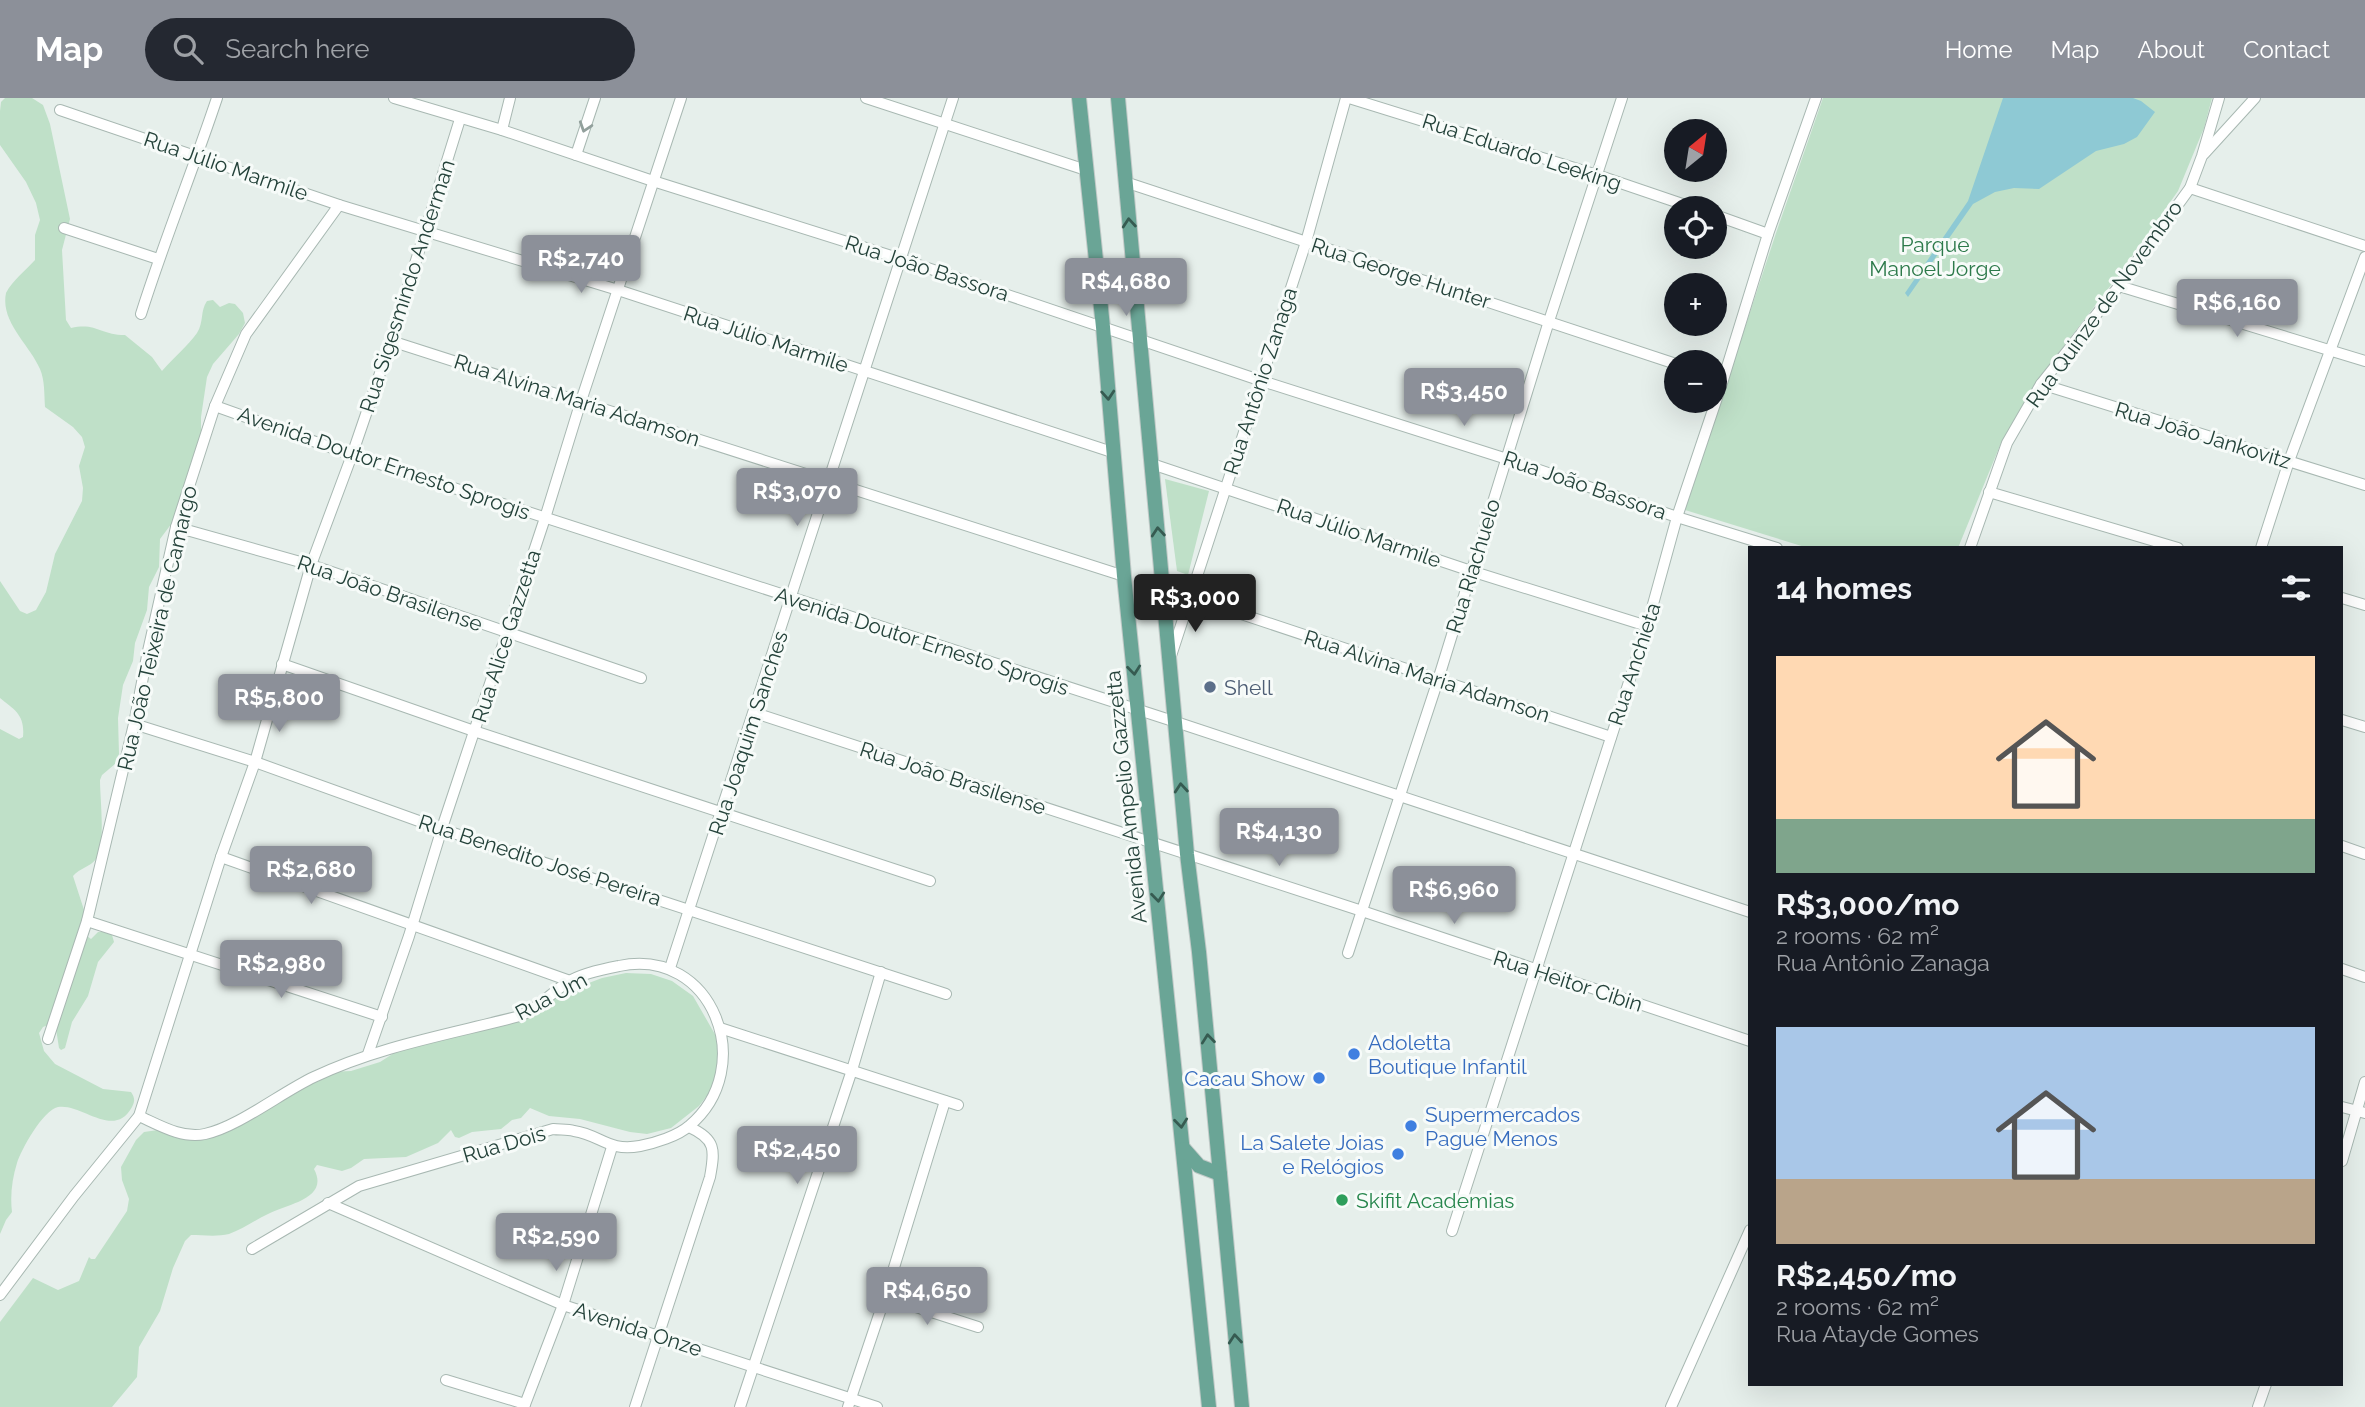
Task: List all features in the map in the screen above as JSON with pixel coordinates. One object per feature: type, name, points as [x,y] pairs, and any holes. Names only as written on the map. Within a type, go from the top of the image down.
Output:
[{"type":"main road","name":"Avenida Ampelio Gazzetta","points":[[1079,98],[1103,327],[1124,576],[1209,1407]]},
{"type":"main road","points":[[1118,98],[1187,854],[1202,977],[1242,1407]]},
{"type":"main road","points":[[1184,1148],[1199,1166],[1220,1174]]},
{"type":"street","points":[[141,314],[217,98]]},
{"type":"street","name":"Rua João Bassora","points":[[394,98],[502,130],[901,259],[1259,380],[1771,546]]},
{"type":"street","points":[[502,130],[510,98]]},
{"type":"street","points":[[576,155],[595,98]]},
{"type":"street","name":"Rua Alice Gazzetta","points":[[368,1054],[681,98]]},
{"type":"street","points":[[866,98],[1086,170]]},
{"type":"street","name":"Rua Joaquim Sanches","points":[[670,968],[953,98]]},
{"type":"street","name":"Rua Eduardo Leeking","points":[[1348,98],[1664,198]]},
{"type":"street","name":"Rua Antônio Zanaga","points":[[1169,661],[1306,242],[1348,98]]},
{"type":"street","name":"Rua Riachuelo","points":[[1348,953],[1438,680],[1549,321],[1622,98]]},
{"type":"street","name":"Rua Anchieta","points":[[1727,354],[1816,98]]},
{"type":"street","name":"Rua Quinze de Novembro","points":[[1971,546],[2007,443],[2041,384],[2119,286],[2190,188],[2219,98]]},
{"type":"street","points":[[2202,156],[2255,98]]},
{"type":"street","name":"Rua Júlio Marmile","points":[[60,110],[339,205],[618,290],[1112,452]]},
{"type":"street","name":"Rua Sigesmindo Anderman","points":[[3,1289],[139,1116],[189,954],[255,762],[311,565],[391,341],[460,119]]},
{"type":"street","name":"Rua George Hunter","points":[[1125,182],[1664,360]]},
{"type":"street","points":[[2190,188],[2365,246]]},
{"type":"street","name":"Rua João Teixeira de Camargo","points":[[48,1039],[87,921],[134,724],[176,527],[215,406],[246,334],[339,205]]},
{"type":"street","points":[[1727,219],[1768,233]]},
{"type":"street","points":[[64,228],[159,259]]},
{"type":"street","points":[[2262,546],[2289,461],[2365,257]]},
{"type":"street","points":[[2119,286],[2365,361]]},
{"type":"street","name":"Rua Alvina Maria Adamson","points":[[391,341],[1124,576]]},
{"type":"street","name":"Rua João Jankovitz","points":[[2041,384],[2365,485]]},
{"type":"street","name":"Avenida Doutor Ernesto Sprogis","points":[[215,406],[352,456],[1176,722],[1748,911]]},
{"type":"street","name":"Rua Anchieta","points":[[1452,1231],[1647,626],[1708,413]]},
{"type":"street","name":"Rua Júlio Marmile","points":[[1152,464],[1471,571],[1647,626]]},
{"type":"street","points":[[1989,492],[2171,546]]},
{"type":"street","name":"Rua João Brasilense","points":[[176,527],[311,565],[641,678]]},
{"type":"street","name":"Rua Alvina Maria Adamson","points":[[1163,588],[1611,737]]},
{"type":"street","points":[[2343,598],[2365,605]]},
{"type":"street","points":[[282,664],[474,731],[930,881]]},
{"type":"street","name":"Rua João Brasilense","points":[[755,713],[1187,854]]},
{"type":"street","points":[[2343,719],[2365,727]]},
{"type":"street","name":"Rua Benedito José Pereira","points":[[134,724],[255,762],[441,829],[946,994]]},
{"type":"street","points":[[2343,846],[2365,854]]},
{"type":"street","name":"Rua Heitor Cibin","points":[[1187,854],[1748,1040]]},
{"type":"street","points":[[221,857],[570,981]]},
{"type":"street","points":[[87,921],[382,1017]]},
{"type":"street","name":"Rua Um","points":[[139,1116],[174,1132],[193,1136],[206,1134],[229,1125],[313,1077],[368,1054],[530,1012],[570,981],[620,966],[646,963],[670,968]]},
{"type":"street","points":[[635,1407],[710,1177],[712,1144],[704,1133],[689,1127],[707,1105],[719,1082],[724,1057],[720,1028],[715,1015],[690,981],[670,968]]},
{"type":"street","points":[[2343,969],[2365,977]]},
{"type":"street","points":[[740,1407],[852,1069],[881,972]]},
{"type":"street","points":[[720,1028],[958,1105]]},
{"type":"street","points":[[2343,1158],[2361,1112],[2365,1082]]},
{"type":"street","points":[[850,1403],[945,1101]]},
{"type":"street","points":[[2343,1107],[2361,1112]]},
{"type":"street","name":"Rua Dois","points":[[252,1249],[359,1186],[553,1129],[575,1130],[612,1147],[628,1148],[644,1145],[689,1127]]},
{"type":"street","points":[[446,1380],[525,1405],[562,1305],[612,1147]]},
{"type":"street","name":"Avenida Onze","points":[[328,1203],[562,1305],[753,1366],[850,1403],[877,1407]]},
{"type":"street","points":[[1671,1407],[1748,1234]]},
{"type":"street","points":[[885,1297],[978,1327]]},
{"type":"street","points":[[2258,1407],[2265,1386]]},
{"type":"green space","points":[[5,98],[32,98],[43,105],[50,124],[70,219],[62,250],[66,320],[71,328],[86,327],[125,335],[152,357],[162,371],[197,333],[207,301],[213,300],[220,307],[229,303],[235,304],[243,313],[245,323],[213,364],[207,377],[201,417],[201,458],[184,507],[160,539],[159,567],[149,587],[147,610],[135,643],[133,661],[123,685],[118,718],[119,754],[115,764],[100,780],[102,833],[99,852],[94,862],[73,876],[85,913],[87,936],[91,939],[98,932],[107,932],[112,935],[114,942],[98,962],[88,996],[72,1022],[65,1048],[59,1048],[55,1022],[43,1027],[39,1033],[44,1051],[55,1064],[103,1089],[131,1092],[134,1103],[125,1116],[116,1120],[97,1118],[67,1107],[58,1107],[46,1115],[33,1131],[19,1157],[13,1181],[12,1212],[0,1234],[0,729],[19,739],[23,737],[23,730],[21,718],[0,698],[0,581],[20,611],[27,614],[36,610],[46,592],[55,554],[82,501],[83,488],[79,466],[85,447],[82,437],[73,427],[45,407],[44,383],[40,369],[7,314],[6,293],[35,260],[35,235],[40,220],[36,203],[26,182],[0,145],[0,111],[1,102]]},
{"type":"green space","name":"Parque Manoel Jorge","points":[[1823,98],[2212,98],[2204,128],[2178,191],[2118,276],[2039,378],[2001,443],[1959,546],[1802,546],[1685,510],[1717,413],[1727,413],[1727,382]]},
{"type":"green space","points":[[1165,479],[1209,491],[1188,575],[1177,571]]},
{"type":"green space","points":[[626,973],[651,974],[672,981],[693,996],[720,1043],[723,1058],[713,1088],[699,1106],[671,1128],[647,1134],[630,1132],[580,1119],[549,1116],[530,1108],[521,1118],[512,1120],[501,1129],[472,1132],[459,1138],[455,1137],[451,1130],[438,1143],[406,1157],[364,1159],[342,1171],[317,1165],[314,1169],[316,1187],[304,1199],[229,1234],[191,1235],[185,1241],[173,1268],[160,1311],[139,1347],[137,1377],[112,1407],[0,1407],[0,1322],[33,1278],[58,1290],[79,1281],[89,1257],[95,1259],[127,1211],[129,1199],[122,1180],[121,1167],[136,1140],[144,1132],[158,1130],[208,1135],[301,1087],[319,1081],[329,1072],[351,1071],[380,1062],[416,1039],[495,1027],[560,994],[602,978]]},
{"type":"water","points":[[2003,98],[2133,98],[2155,112],[2137,137],[2124,144],[2096,151],[2039,189],[2014,188],[1995,192],[1973,204],[1908,297],[1905,293],[1968,201]]},
{"type":"place","name":"Shell","points":[[1210,687]]},
{"type":"place","name":"Adoletta Boutique Infantil","points":[[1354,1054]]},
{"type":"place","name":"Cacau Show","points":[[1319,1078]]},
{"type":"place","name":"Supermercados Pague Menos","points":[[1411,1126]]},
{"type":"place","name":"La Salete Joias e Relógios","points":[[1398,1154]]},
{"type":"place","name":"Skifit Academias","points":[[1342,1200]]}]
